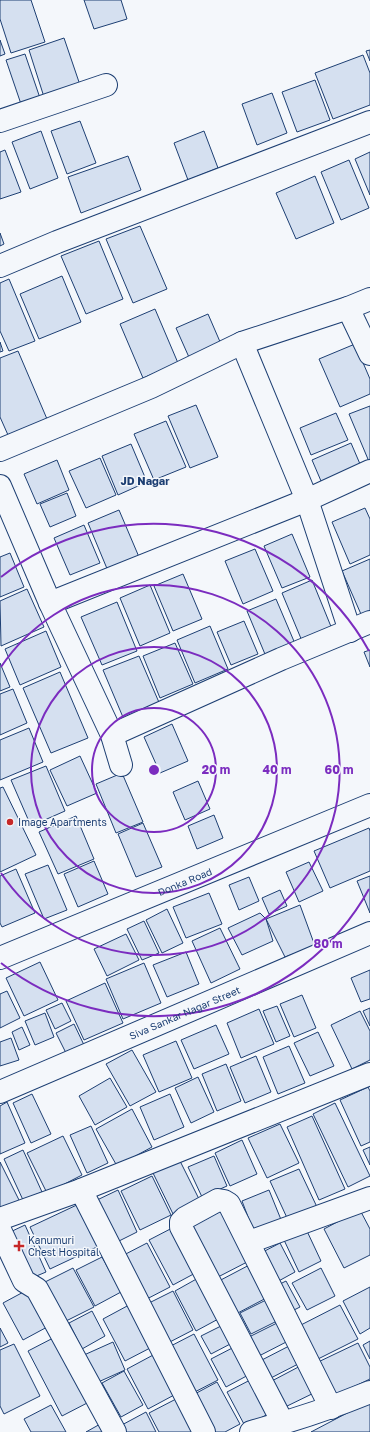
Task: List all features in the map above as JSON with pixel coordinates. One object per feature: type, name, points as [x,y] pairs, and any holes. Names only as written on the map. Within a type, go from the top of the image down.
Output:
[{"type":"street","points":[[0,121],[106,84]]},
{"type":"street","points":[[0,266],[370,122]]},
{"type":"street","points":[[0,450],[151,387],[242,344],[370,299]]},
{"type":"street","points":[[348,308],[370,354]]},
{"type":"street","points":[[242,344],[307,500],[350,631]]},
{"type":"street","points":[[50,603],[307,500],[370,471]]},
{"type":"street","points":[[0,486],[50,603],[112,735],[121,765]]},
{"type":"street","points":[[112,735],[281,659],[370,622]]},
{"type":"street","name":"Donka Road","points":[[0,958],[370,805]]},
{"type":"street","name":"Siva Sankar Nagar Street","points":[[0,1092],[370,933]]},
{"type":"street","points":[[0,1219],[81,1190],[370,1074]]},
{"type":"street","points":[[81,1190],[204,1432]]},
{"type":"street","points":[[248,1242],[370,1198]]},
{"type":"street","points":[[284,1423],[181,1227],[181,1222],[185,1218],[218,1200],[229,1204],[330,1408]]},
{"type":"street","points":[[0,1230],[24,1281],[37,1289],[115,1432]]},
{"type":"street","points":[[251,1432],[330,1408],[370,1392]]},
{"type":"building","points":[[0,0],[31,0],[45,42],[11,53],[0,19]]},
{"type":"building","points":[[84,0],[121,0],[127,19],[94,29]]},
{"type":"building","points":[[64,38],[80,85],[44,97],[29,50]]},
{"type":"building","points":[[0,40],[5,54],[0,56]]},
{"type":"building","points":[[370,50],[370,61],[366,51]]},
{"type":"building","points":[[25,54],[41,101],[22,107],[6,60]]},
{"type":"building","points":[[363,55],[370,73],[370,105],[333,119],[315,73]]},
{"type":"building","points":[[315,80],[330,120],[297,132],[282,92]]},
{"type":"building","points":[[272,93],[287,133],[257,145],[242,104]]},
{"type":"building","points":[[80,121],[96,163],[67,174],[51,131]]},
{"type":"building","points":[[41,131],[58,178],[30,189],[12,142]]},
{"type":"building","points":[[204,131],[218,168],[188,180],[174,143]]},
{"type":"building","points":[[5,150],[21,192],[0,199],[0,152]]},
{"type":"building","points":[[370,152],[370,195],[355,159]]},
{"type":"building","points":[[128,156],[141,190],[81,213],[68,177]]},
{"type":"building","points":[[349,160],[369,208],[341,220],[321,172]]},
{"type":"building","points":[[315,176],[334,223],[296,239],[276,193]]},
{"type":"building","points":[[140,226],[167,289],[133,303],[106,239]]},
{"type":"building","points":[[0,233],[4,244],[0,246]]},
{"type":"building","points":[[99,241],[123,299],[86,314],[61,256]]},
{"type":"building","points":[[62,276],[81,322],[39,339],[20,294]]},
{"type":"building","points":[[9,279],[35,341],[9,351],[0,331],[0,283]]},
{"type":"building","points":[[155,309],[178,363],[143,378],[120,324]]},
{"type":"building","points":[[208,314],[224,351],[192,364],[176,328]]},
{"type":"building","points":[[0,342],[3,351],[0,352]]},
{"type":"building","points":[[355,344],[370,379],[370,394],[340,407],[319,359]]},
{"type":"building","points":[[18,351],[47,419],[8,435],[0,417],[0,358]]},
{"type":"building","points":[[196,405],[218,457],[190,468],[168,416]]},
{"type":"building","points":[[370,406],[370,464],[349,414]]},
{"type":"building","points":[[336,413],[348,440],[311,455],[300,428]]},
{"type":"building","points":[[166,421],[186,467],[154,480],[134,434]]},
{"type":"building","points":[[351,443],[363,471],[324,488],[312,460]]},
{"type":"building","points":[[131,444],[147,482],[118,495],[102,456]]},
{"type":"building","points":[[100,458],[116,495],[86,508],[69,471]]},
{"type":"building","points":[[57,460],[69,490],[37,504],[24,474]]},
{"type":"building","points":[[67,493],[76,516],[50,527],[40,504]]},
{"type":"building","points":[[365,508],[370,519],[370,555],[350,564],[332,522]]},
{"type":"building","points":[[119,510],[139,557],[108,571],[88,523]]},
{"type":"building","points":[[84,525],[100,563],[70,575],[54,538]]},
{"type":"building","points":[[292,534],[310,577],[282,588],[264,546]]},
{"type":"building","points":[[255,549],[273,591],[243,604],[225,561]]},
{"type":"building","points":[[10,553],[24,587],[0,597],[0,557]]},
{"type":"building","points":[[370,559],[370,618],[364,621],[342,571]]},
{"type":"building","points":[[183,574],[202,619],[173,631],[154,586]]},
{"type":"building","points":[[312,580],[332,629],[302,641],[282,593]]},
{"type":"building","points":[[150,585],[170,633],[140,646],[120,598]]},
{"type":"building","points":[[27,589],[44,627],[1,646],[0,601]]},
{"type":"building","points":[[276,599],[296,646],[267,659],[247,611]]},
{"type":"building","points":[[117,602],[137,651],[102,665],[81,617]]},
{"type":"building","points":[[244,621],[258,654],[231,665],[217,632]]},
{"type":"building","points":[[210,626],[228,669],[195,683],[177,640]]},
{"type":"building","points":[[46,631],[61,667],[20,685],[5,649]]},
{"type":"building","points":[[175,643],[193,684],[160,698],[143,656]]},
{"type":"building","points":[[370,650],[370,667],[364,652]]},
{"type":"building","points":[[139,656],[161,707],[125,722],[103,670]]},
{"type":"building","points":[[0,663],[10,687],[0,691]]},
{"type":"building","points":[[60,672],[88,738],[51,753],[23,688]]},
{"type":"building","points":[[13,689],[27,723],[0,735],[0,694]]},
{"type":"building","points":[[172,724],[188,761],[160,773],[144,737]]},
{"type":"building","points":[[29,728],[43,762],[0,780],[0,740]]},
{"type":"building","points":[[80,756],[97,793],[67,806],[50,770]]},
{"type":"building","points":[[46,766],[65,811],[31,826],[11,780]]},
{"type":"building","points":[[122,773],[143,822],[116,833],[96,784]]},
{"type":"building","points":[[198,781],[210,809],[185,820],[173,792]]},
{"type":"building","name":"Image Apartments","points":[[3,787],[36,855],[0,872],[0,788]]},
{"type":"building","points":[[214,815],[223,838],[197,849],[188,826]]},
{"type":"building","points":[[76,816],[94,859],[58,874],[39,832]]},
{"type":"building","points":[[143,823],[162,867],[136,877],[118,834]]},
{"type":"building","points":[[369,828],[370,871],[330,888],[314,851]]},
{"type":"building","points":[[94,861],[108,894],[78,907],[64,874]]},
{"type":"building","points":[[309,862],[323,891],[299,902],[286,872]]},
{"type":"building","points":[[48,865],[67,910],[44,919],[25,874]]},
{"type":"building","points":[[16,869],[35,913],[2,927],[0,923],[0,876]]},
{"type":"building","points":[[370,876],[370,913],[357,881]]},
{"type":"building","points":[[249,877],[259,901],[239,910],[229,885]]},
{"type":"building","points":[[280,890],[287,906],[269,914],[262,898]]},
{"type":"building","points":[[209,893],[222,924],[186,938],[173,907]]},
{"type":"building","points":[[300,905],[315,946],[285,957],[266,919]]},
{"type":"building","points":[[167,909],[183,943],[162,953],[146,920]]},
{"type":"building","points":[[260,913],[266,919],[273,941],[242,955],[228,928]]},
{"type":"building","points":[[144,921],[159,953],[142,960],[127,929]]},
{"type":"building","points":[[220,928],[240,969],[211,983],[192,941]]},
{"type":"building","points":[[126,934],[139,960],[107,976],[94,949]]},
{"type":"building","points":[[186,952],[199,984],[167,997],[153,965]]},
{"type":"building","points":[[40,962],[58,1000],[24,1016],[6,978]]},
{"type":"building","points":[[144,963],[161,1003],[123,1019],[106,979]]},
{"type":"building","points":[[370,970],[370,999],[361,1002],[351,978]]},
{"type":"building","points":[[105,983],[123,1023],[84,1040],[66,1001]]},
{"type":"building","points":[[7,991],[20,1018],[0,1028],[0,994]]},
{"type":"building","points":[[302,995],[316,1028],[294,1037],[280,1004]]},
{"type":"building","points":[[62,1003],[71,1021],[55,1029],[46,1010]]},
{"type":"building","points":[[277,1006],[290,1036],[276,1042],[263,1011]]},
{"type":"building","points":[[370,1008],[370,1026],[363,1011]]},
{"type":"building","points":[[259,1009],[274,1044],[241,1058],[227,1023]]},
{"type":"building","points":[[360,1011],[370,1031],[370,1060],[352,1069],[331,1025]]},
{"type":"building","points":[[45,1013],[54,1037],[35,1045],[25,1021]]},
{"type":"building","points":[[74,1024],[84,1045],[66,1053],[56,1033]]},
{"type":"building","points":[[216,1025],[229,1054],[194,1069],[181,1040]]},
{"type":"building","points":[[22,1027],[30,1045],[19,1050],[12,1032]]},
{"type":"building","points":[[318,1032],[334,1066],[310,1076],[294,1043]]},
{"type":"building","points":[[11,1038],[19,1060],[0,1066],[0,1042]]},
{"type":"building","points":[[176,1041],[192,1078],[159,1092],[143,1055]]},
{"type":"building","points":[[289,1046],[305,1083],[278,1094],[263,1057]]},
{"type":"building","points":[[132,1050],[156,1092],[130,1106],[106,1064]]},
{"type":"building","points":[[256,1056],[271,1092],[245,1103],[230,1067]]},
{"type":"building","points":[[226,1064],[241,1101],[217,1111],[202,1074]]},
{"type":"building","points":[[198,1077],[214,1112],[191,1123],[175,1088]]},
{"type":"building","points":[[110,1078],[127,1107],[95,1125],[79,1096]]},
{"type":"building","points":[[368,1087],[370,1091],[370,1142],[361,1146],[340,1100]]},
{"type":"building","points":[[32,1094],[51,1134],[31,1143],[13,1103]]},
{"type":"building","points":[[170,1094],[184,1127],[154,1140],[140,1107]]},
{"type":"building","points":[[7,1102],[25,1143],[0,1154],[0,1106]]},
{"type":"building","points":[[335,1103],[370,1176],[348,1187],[313,1114]]},
{"type":"building","points":[[132,1109],[152,1147],[117,1166],[96,1129]]},
{"type":"building","points":[[312,1116],[345,1189],[319,1200],[287,1127]]},
{"type":"building","points":[[280,1124],[299,1163],[267,1178],[248,1138]]},
{"type":"building","points":[[91,1126],[108,1163],[87,1173],[70,1135]]},
{"type":"building","points":[[63,1136],[82,1175],[47,1193],[27,1153]]},
{"type":"building","points":[[242,1140],[257,1174],[230,1186],[215,1153]]},
{"type":"building","points":[[370,1147],[370,1165],[363,1150]]},
{"type":"building","points":[[23,1150],[42,1192],[23,1200],[4,1159]]},
{"type":"building","points":[[214,1156],[227,1186],[202,1197],[188,1167]]},
{"type":"building","points":[[180,1161],[202,1205],[175,1218],[153,1173]]},
{"type":"building","points":[[0,1162],[20,1202],[0,1211]]},
{"type":"building","points":[[299,1169],[317,1207],[288,1220],[270,1181]]},
{"type":"building","points":[[152,1176],[171,1215],[140,1230],[121,1191]]},
{"type":"building","points":[[118,1190],[137,1232],[115,1243],[95,1201]]},
{"type":"building","points":[[269,1190],[284,1227],[256,1238],[242,1201]]},
{"type":"building","points":[[81,1203],[101,1245],[50,1269],[30,1227]]},
{"type":"building","points":[[360,1210],[370,1229],[370,1255],[344,1268],[324,1229]]},
{"type":"building","points":[[221,1211],[249,1261],[218,1277],[191,1227]]},
{"type":"building","points":[[25,1225],[46,1272],[27,1280],[6,1234]]},
{"type":"building","points":[[178,1225],[201,1270],[173,1285],[149,1240]]},
{"type":"building","points":[[306,1229],[321,1261],[299,1272],[284,1240]]},
{"type":"building","points":[[147,1243],[170,1287],[141,1302],[118,1258]]},
{"type":"building","points":[[280,1243],[295,1272],[275,1283],[259,1254]]},
{"type":"building","points":[[102,1257],[121,1292],[95,1306],[76,1270]]},
{"type":"building","points":[[255,1262],[272,1295],[234,1315],[217,1282]]},
{"type":"building","points":[[73,1268],[94,1307],[64,1322],[43,1283]]},
{"type":"building","points":[[321,1268],[335,1296],[307,1310],[292,1283]]},
{"type":"building","points":[[200,1277],[222,1317],[196,1331],[175,1291]]},
{"type":"building","points":[[286,1281],[300,1307],[288,1313],[274,1287]]},
{"type":"building","points":[[370,1287],[370,1328],[360,1334],[343,1301]]},
{"type":"building","points":[[29,1289],[49,1326],[23,1340],[3,1303]]},
{"type":"building","points":[[173,1291],[193,1330],[164,1345],[143,1306]]},
{"type":"building","points":[[272,1297],[283,1318],[251,1334],[240,1313]]},
{"type":"building","points":[[129,1305],[152,1347],[125,1361],[103,1319]]},
{"type":"building","points":[[340,1305],[358,1339],[314,1361],[297,1327]]},
{"type":"building","points":[[92,1311],[105,1336],[82,1349],[69,1323]]},
{"type":"building","points":[[283,1320],[292,1339],[257,1357],[247,1338]]},
{"type":"building","points":[[227,1323],[236,1341],[211,1354],[201,1336]]},
{"type":"building","points":[[0,1328],[8,1343],[0,1347]]},
{"type":"building","points":[[194,1334],[218,1380],[189,1395],[165,1349]]},
{"type":"building","points":[[57,1336],[91,1401],[62,1416],[28,1351]]},
{"type":"building","points":[[370,1341],[370,1359],[363,1345]]},
{"type":"building","points":[[113,1342],[125,1370],[96,1383],[84,1355]]},
{"type":"building","points":[[358,1343],[370,1367],[370,1379],[330,1398],[314,1364]]},
{"type":"building","points":[[14,1344],[40,1396],[4,1414],[0,1406],[0,1350]]},
{"type":"building","points":[[240,1344],[254,1372],[226,1387],[211,1359]]},
{"type":"building","points":[[291,1345],[300,1363],[267,1380],[258,1362]]},
{"type":"building","points":[[155,1354],[176,1394],[148,1409],[127,1369]]},
{"type":"building","points":[[306,1363],[320,1390],[281,1409],[268,1383]]},
{"type":"building","points":[[124,1371],[143,1405],[121,1417],[102,1383]]},
{"type":"building","points":[[254,1378],[272,1412],[245,1426],[227,1392]]},
{"type":"building","points":[[217,1382],[240,1424],[225,1432],[210,1432],[191,1396]]},
{"type":"building","points":[[176,1399],[193,1432],[159,1432],[149,1413]]},
{"type":"building","points":[[370,1401],[370,1432],[311,1432]]},
{"type":"building","points":[[51,1405],[66,1432],[31,1432],[24,1419]]},
{"type":"building","points":[[146,1412],[156,1432],[123,1432],[120,1426]]},
{"type":"building","points":[[102,1423],[107,1432],[86,1432]]},
{"type":"place","name":"Image Apartments","points":[[10,822]]},
{"type":"place","name":"Kanumuri Chest Hospital","points":[[19,1246]]},
{"type":"district","name":"JD Nagar","points":[[145,481]]}]
